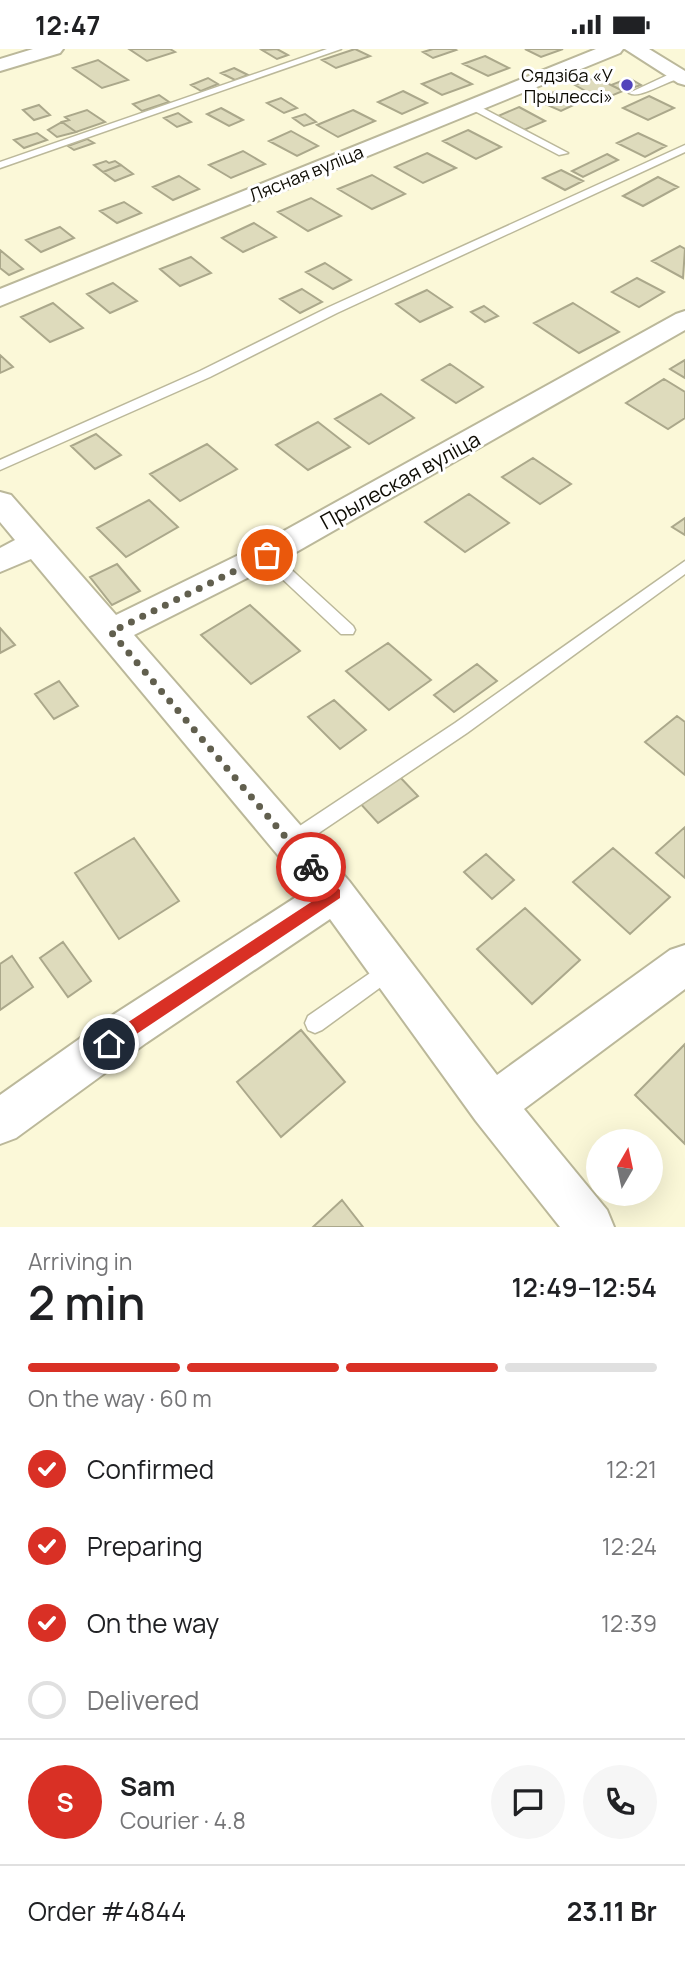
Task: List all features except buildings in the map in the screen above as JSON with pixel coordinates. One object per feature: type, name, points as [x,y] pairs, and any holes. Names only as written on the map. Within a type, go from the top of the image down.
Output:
[{"type":"street","points":[[0,65],[53,49]]},
{"type":"street","name":"Лясная вуліца","points":[[0,298],[613,49]]},
{"type":"street","points":[[635,49],[682,76]]},
{"type":"street","name":"Прылеская вуліца","points":[[111,632],[267,555],[685,319]]},
{"type":"street","points":[[0,502],[335,894],[492,1105],[590,1227]]},
{"type":"street","points":[[0,561],[36,544]]},
{"type":"street","points":[[0,1122],[131,1028],[335,894]]},
{"type":"street","points":[[492,1105],[685,964]]},
{"type":"lane","points":[[0,165],[336,49]]},
{"type":"lane","points":[[634,93],[682,76]]},
{"type":"lane","points":[[470,105],[563,153]]},
{"type":"lane","points":[[0,465],[205,374],[333,310],[685,148]]},
{"type":"lane","points":[[267,555],[347,630]]},
{"type":"lane","points":[[289,843],[461,727],[685,566]]},
{"type":"lane","points":[[314,1023],[390,968]]},
{"type":"way so far","points":[[267,555],[111,632],[311,867]]},
{"type":"place","name":"Сядзіба «У Прылессі»","points":[[627,85]]},
{"type":"route","points":[[109,1044],[335,894],[311,867]]}]
